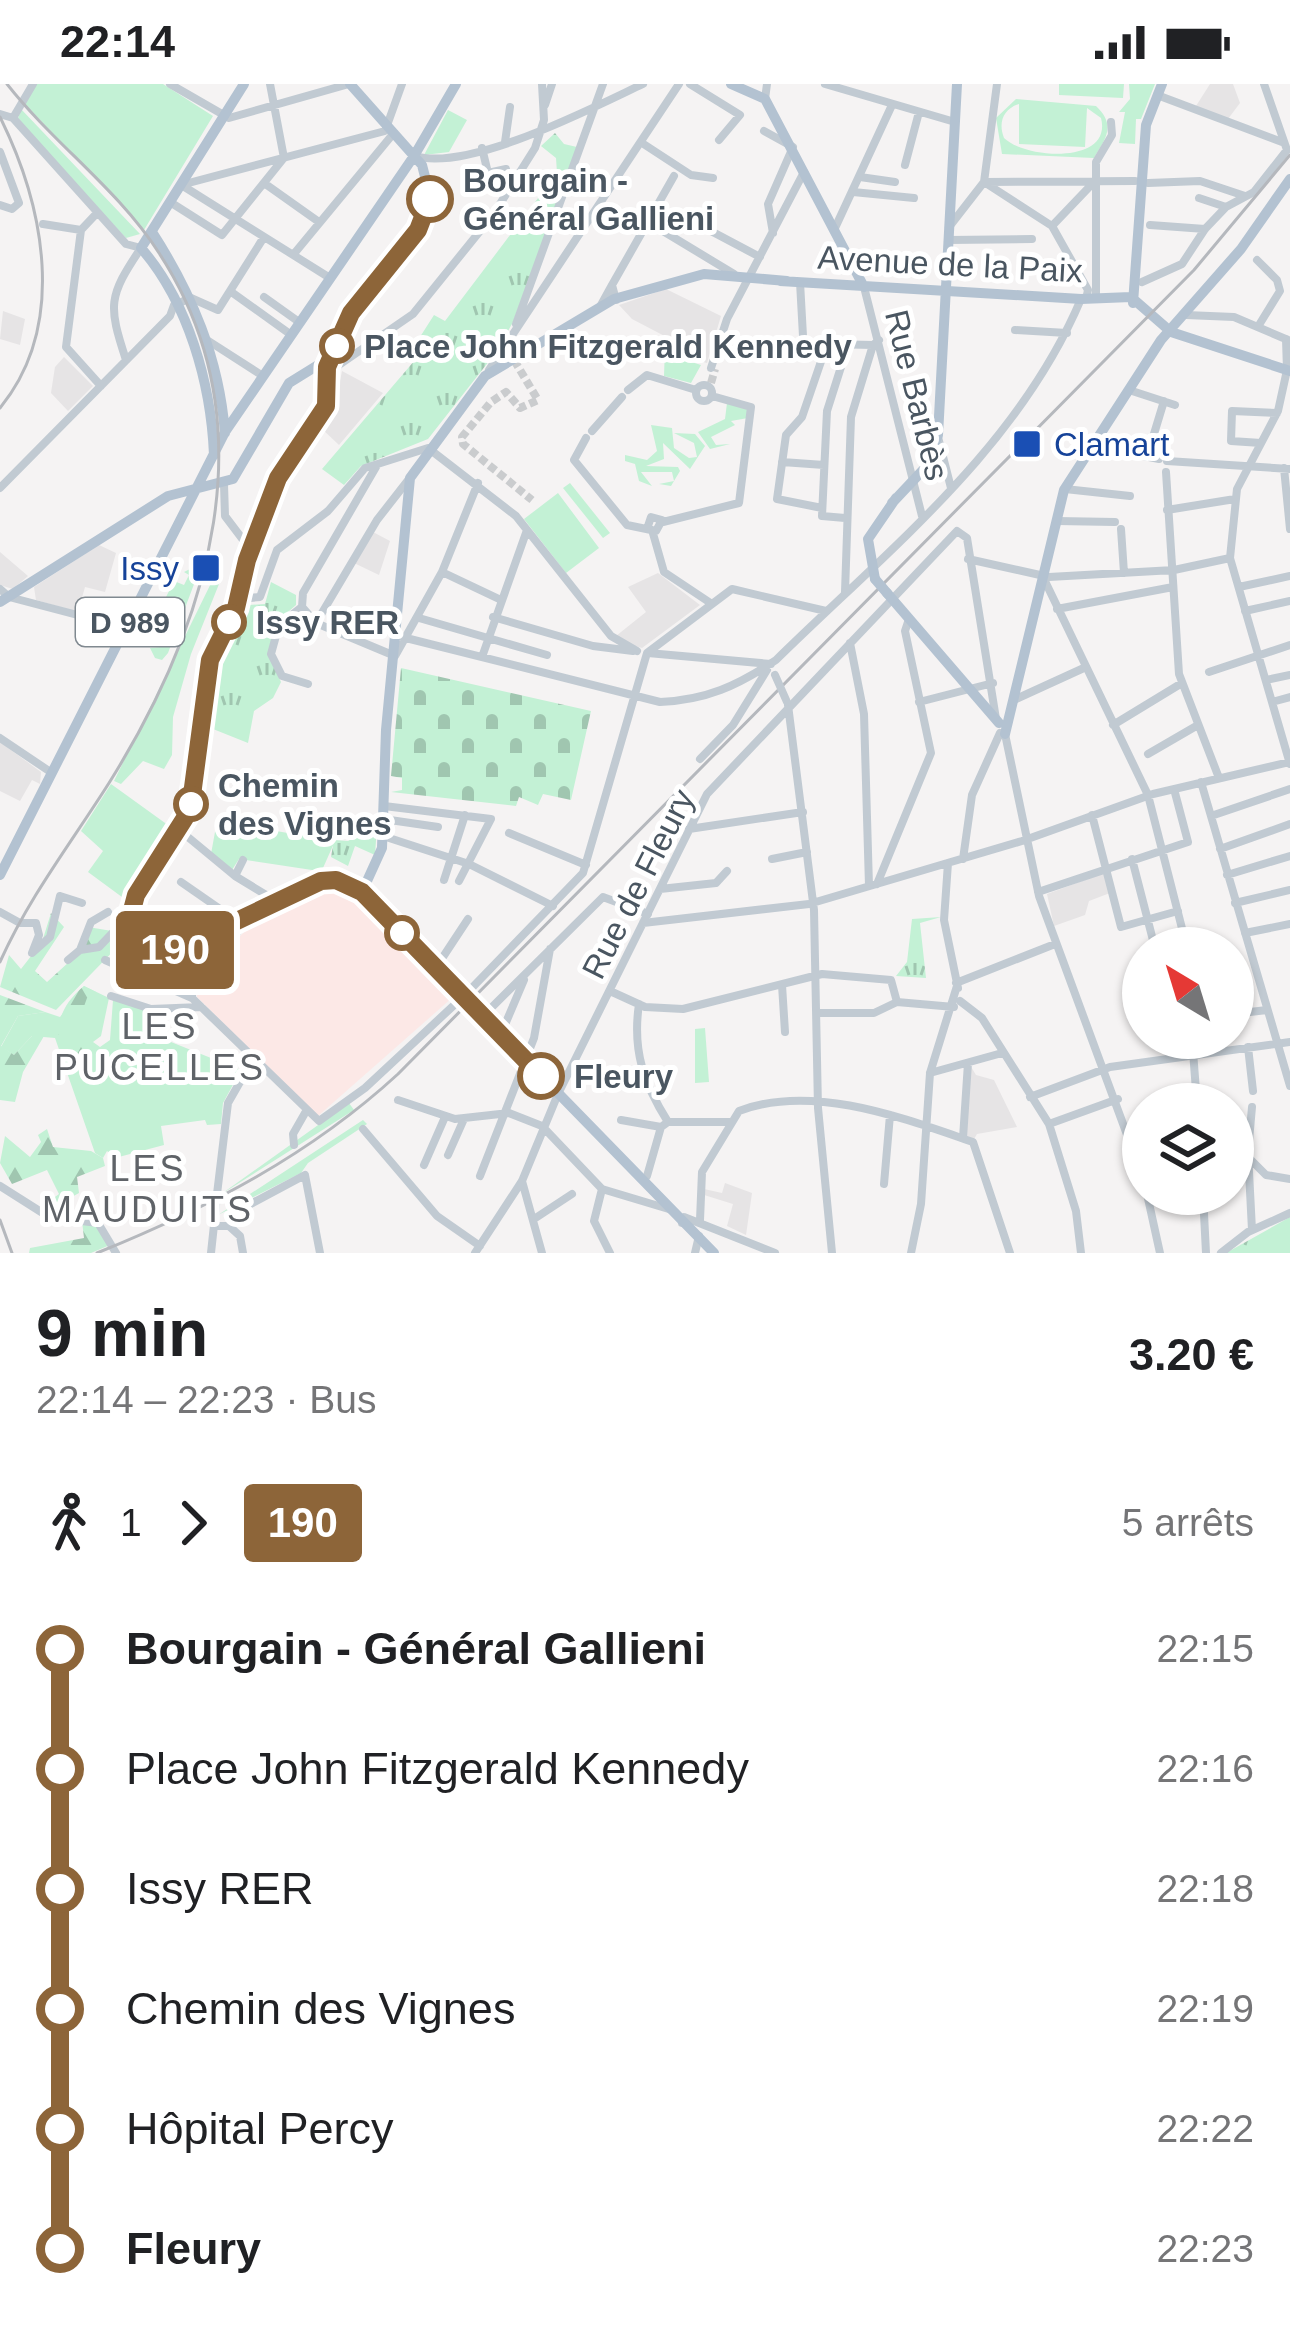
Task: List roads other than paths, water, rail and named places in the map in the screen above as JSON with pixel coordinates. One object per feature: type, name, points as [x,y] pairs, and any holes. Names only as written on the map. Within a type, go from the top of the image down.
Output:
[{"type":"main road","points":[[226,432],[207,340],[141,248],[244,84]]},
{"type":"main road","points":[[350,84],[420,160],[430,196],[425,220],[360,298],[334,357],[329,396],[283,467],[250,549],[239,599],[208,668],[192,800],[136,895],[131,914],[135,931],[148,947],[175,953],[328,880],[362,892],[698,1237]]},
{"type":"main road","name":"D 989","points":[[0,875],[127,628],[211,486],[213,463],[226,432],[290,334],[420,160],[456,84]]},
{"type":"main road","points":[[731,84],[765,99],[864,286]]},
{"type":"main road","points":[[957,84],[937,454],[871,531],[872,574],[1002,726],[1016,699],[1065,488],[1170,331],[1249,254],[1290,179]]},
{"type":"main road","points":[[1136,302],[1144,225],[1145,125],[1160,89]]},
{"type":"main road","points":[[152,232],[184,307],[203,382],[213,463]]},
{"type":"main road","name":"Avenue de la Paix","points":[[484,376],[601,308],[615,295],[722,271],[744,278]]},
{"type":"main road","name":"Avenue de la Paix","points":[[615,295],[677,281],[744,278],[1089,295],[1136,302],[1170,331],[1289,371]]},
{"type":"main road","points":[[3,596],[168,496],[211,486],[241,471],[305,374],[334,357]]},
{"type":"main road","points":[[305,374],[329,396]]},
{"type":"main road","points":[[362,892],[379,864],[395,656],[403,637],[410,478],[484,376]]},
{"type":"main road","points":[[224,415],[240,411]]},
{"type":"main road","points":[[913,480],[930,452],[939,419]]},
{"type":"street","points":[[33,84],[8,120],[126,244],[141,248],[116,283],[112,301],[111,314],[126,361]]},
{"type":"street","points":[[170,84],[226,118],[350,84]]},
{"type":"street","points":[[170,202],[222,235],[284,158],[270,84]]},
{"type":"street","points":[[293,255],[391,131],[403,84]]},
{"type":"street","points":[[542,84],[546,120]]},
{"type":"street","points":[[334,357],[402,323],[426,300],[493,215],[546,120],[552,84]]},
{"type":"street","points":[[530,306],[590,109],[603,84]]},
{"type":"street","points":[[546,120],[590,109],[643,84]]},
{"type":"street","points":[[484,376],[679,84]]},
{"type":"street","points":[[690,84],[740,115],[719,140]]},
{"type":"street","points":[[765,99],[767,84]]},
{"type":"street","points":[[825,84],[955,122]]},
{"type":"street","points":[[948,234],[984,182],[997,84]]},
{"type":"street","points":[[1141,278],[1182,264],[1205,229],[1226,207],[1248,197],[1287,150],[1264,84]]},
{"type":"street","points":[[1160,89],[1284,142]]},
{"type":"street","points":[[835,228],[873,157],[892,105]]},
{"type":"street","points":[[505,142],[510,107]]},
{"type":"street","points":[[905,165],[919,112]]},
{"type":"street","points":[[700,759],[733,725],[757,679],[844,592],[872,574],[1004,434],[1089,295],[1096,162],[1112,135],[1111,122]]},
{"type":"street","points":[[764,130],[793,147],[768,204],[773,235]]},
{"type":"street","points":[[181,185],[391,131]]},
{"type":"street","points":[[420,160],[536,136]]},
{"type":"street","points":[[642,143],[677,172],[713,178]]},
{"type":"street","points":[[482,148],[488,173]]},
{"type":"street","points":[[0,152],[17,202],[0,205]]},
{"type":"street","points":[[474,177],[506,169]]},
{"type":"street","points":[[713,369],[744,278],[773,235],[805,171]]},
{"type":"street","points":[[615,295],[677,172]]},
{"type":"street","points":[[860,178],[896,182]]},
{"type":"street","points":[[1052,226],[1096,180]]},
{"type":"street","points":[[984,182],[1135,181]]},
{"type":"street","points":[[1148,183],[1199,181],[1248,197]]},
{"type":"street","points":[[984,182],[1052,226],[1089,295]]},
{"type":"street","points":[[264,184],[319,222]]},
{"type":"street","points":[[181,185],[330,278]]},
{"type":"street","points":[[853,192],[914,198]]},
{"type":"street","points":[[1199,198],[1226,207]]},
{"type":"street","points":[[97,214],[80,230],[66,347],[101,386]]},
{"type":"street","points":[[648,222],[722,271]]},
{"type":"street","points":[[43,224],[80,230]]},
{"type":"street","points":[[1144,225],[1205,229]]},
{"type":"street","points":[[710,230],[760,257]]},
{"type":"street","points":[[948,234],[1032,239]]},
{"type":"street","points":[[0,488],[184,307],[215,311],[265,237]]},
{"type":"street","points":[[1249,254],[1277,280],[1280,291],[1259,325]]},
{"type":"street","points":[[793,281],[803,336]]},
{"type":"street","name":"Rue Barbès","points":[[864,286],[922,516]]},
{"type":"street","points":[[230,291],[290,334]]},
{"type":"street","points":[[264,297],[299,322]]},
{"type":"street","points":[[481,1015],[607,896],[645,919],[814,903],[1026,839],[1148,795],[1290,762],[1285,725],[1272,701],[1230,558],[1235,499],[1277,413],[1289,371],[1289,338],[1234,317],[1186,315]]},
{"type":"street","points":[[1015,330],[1067,333]]},
{"type":"street","points":[[207,340],[262,376]]},
{"type":"street","points":[[822,503],[778,499],[786,435],[802,417],[826,344],[876,343],[850,417],[844,592]]},
{"type":"street","points":[[845,518],[822,516],[822,503],[827,411],[848,345]]},
{"type":"street","points":[[650,530],[627,525],[574,460],[589,435],[647,375],[696,391],[709,387],[751,407],[740,503],[663,522],[653,516],[650,530],[664,572],[710,602]]},
{"type":"street","points":[[696,391],[701,401],[709,387]]},
{"type":"street","points":[[1129,391],[1175,405]]},
{"type":"street","points":[[1150,447],[1163,401]]},
{"type":"street","points":[[1262,443],[1226,440],[1234,409],[1277,413]]},
{"type":"street","points":[[1093,446],[1164,464],[1287,469],[1290,529]]},
{"type":"street","points":[[239,599],[260,597],[277,550],[327,511],[365,468],[428,448],[478,483],[527,528],[613,645]]},
{"type":"street","points":[[937,454],[951,488]]},
{"type":"street","points":[[782,462],[824,465]]},
{"type":"street","points":[[1164,464],[1181,683],[1219,778]]},
{"type":"street","points":[[376,467],[303,593],[302,607],[316,622],[395,656]]},
{"type":"street","points":[[316,622],[376,520],[410,478]]},
{"type":"street","points":[[478,483],[442,572],[419,618],[403,637],[634,698],[691,700],[757,679]]},
{"type":"street","points":[[211,486],[225,517],[250,549]]},
{"type":"street","points":[[1065,488],[1130,496]]},
{"type":"street","points":[[1167,510],[1235,499]]},
{"type":"street","points":[[1057,521],[1118,526],[1124,573]]},
{"type":"street","points":[[482,657],[527,528]]},
{"type":"street","name":"Rue de Fleury","points":[[477,1249],[522,1181],[573,1064],[707,794],[952,533],[966,535],[968,561]]},
{"type":"street","points":[[1122,1112],[1038,892],[968,561],[1043,576],[1172,570],[1230,558]]},
{"type":"street","points":[[442,572],[499,599]]},
{"type":"street","points":[[1043,576],[1148,795],[1182,927]]},
{"type":"street","points":[[1239,587],[1290,576]]},
{"type":"street","points":[[1057,609],[1173,587]]},
{"type":"street","points":[[105,960],[192,998],[312,1120],[325,1118],[464,998],[577,880],[586,865],[634,698],[642,652],[732,589],[826,611]]},
{"type":"street","points":[[3,596],[127,628]]},
{"type":"street","points":[[1246,611],[1290,601]]},
{"type":"street","points":[[302,607],[279,625],[271,654],[282,676],[308,684]]},
{"type":"street","points":[[494,617],[642,652],[773,662]]},
{"type":"street","points":[[419,618],[547,655]]},
{"type":"street","points":[[873,885],[931,753],[905,631],[910,619]]},
{"type":"street","points":[[850,642],[864,714],[873,885]]},
{"type":"street","points":[[1209,672],[1290,645]]},
{"type":"street","points":[[773,662],[788,705],[814,903],[818,1104],[832,1253]]},
{"type":"street","points":[[1016,699],[1086,667]]},
{"type":"street","points":[[1266,680],[1290,675]]},
{"type":"street","points":[[919,702],[993,683]]},
{"type":"street","points":[[1113,725],[1181,683]]},
{"type":"street","points":[[1272,701],[1290,697]]},
{"type":"street","points":[[1148,754],[1198,724]]},
{"type":"street","points":[[963,859],[972,795],[987,751],[1002,726]]},
{"type":"street","points":[[0,738],[52,773]]},
{"type":"street","points":[[1202,782],[1242,927]]},
{"type":"street","points":[[1038,892],[1190,840],[1174,789]]},
{"type":"street","points":[[1210,816],[1290,789]]},
{"type":"street","points":[[689,829],[802,812]]},
{"type":"street","points":[[444,880],[465,815]]},
{"type":"street","points":[[383,822],[465,815],[491,818],[458,881]]},
{"type":"street","points":[[1092,815],[1121,927],[1178,911]]},
{"type":"street","points":[[383,822],[438,827]]},
{"type":"street","points":[[383,822],[553,906]]},
{"type":"street","points":[[1220,849],[1290,824]]},
{"type":"street","points":[[178,829],[235,876],[278,902]]},
{"type":"street","points":[[509,833],[586,865]]},
{"type":"street","points":[[772,859],[807,852]]},
{"type":"street","points":[[1228,875],[1290,856]]},
{"type":"street","points":[[1132,859],[1151,927]]},
{"type":"street","points":[[235,876],[243,860]]},
{"type":"street","points":[[910,1253],[921,1204],[929,1073],[956,1004],[944,917],[948,863]]},
{"type":"street","points":[[660,889],[716,883],[727,871]]},
{"type":"street","points":[[181,882],[241,920],[242,930],[192,983],[192,998]]},
{"type":"street","points":[[1235,903],[1290,890]]},
{"type":"street","points":[[0,912],[20,923],[36,923],[39,935],[32,953],[50,938],[60,896],[82,903]]},
{"type":"street","points":[[80,950],[91,922],[108,912]]},
{"type":"street","points":[[436,968],[468,919]]},
{"type":"street","points":[[68,960],[80,950],[99,946],[122,924]]},
{"type":"street","points":[[1254,931],[1290,924]]},
{"type":"street","points":[[956,985],[1055,944]]},
{"type":"street","points":[[480,1176],[525,1059],[548,981],[550,949]]},
{"type":"street","points":[[1254,966],[1290,1086]]},
{"type":"street","points":[[501,1034],[528,972]]},
{"type":"street","points":[[610,991],[639,1004],[683,1009],[819,975],[891,980],[897,1002]]},
{"type":"street","points":[[782,985],[785,1032]]},
{"type":"street","points":[[111,996],[152,1009],[201,1007]]},
{"type":"street","points":[[818,1012],[874,1013],[897,1002],[956,1004],[982,1018],[1049,1124],[1074,1205],[1082,1253]]},
{"type":"street","points":[[639,1004],[638,1059],[664,1125],[647,1177]]},
{"type":"street","points":[[1254,1012],[1267,1010]]},
{"type":"street","points":[[1254,1046],[1290,1042]]},
{"type":"street","points":[[929,1073],[1002,1053]]},
{"type":"street","points":[[1030,1097],[1106,1068],[1157,1059]]},
{"type":"street","points":[[211,1253],[227,1103],[252,1061]]},
{"type":"street","points":[[963,1138],[968,1063]]},
{"type":"street","points":[[573,1064],[646,1086]]},
{"type":"street","points":[[398,1100],[445,1117],[504,1114],[544,1129],[602,1189],[700,1220],[775,1253]]},
{"type":"street","points":[[1049,1124],[1118,1100]]},
{"type":"street","points":[[700,1220],[702,1172],[744,1108],[789,1101],[818,1104],[890,1115],[978,1146],[1010,1253]]},
{"type":"street","points":[[294,1145],[293,1134],[305,1113]]},
{"type":"street","points":[[884,1184],[890,1115]]},
{"type":"street","points":[[424,1165],[445,1117]]},
{"type":"street","points":[[448,1155],[465,1118]]},
{"type":"street","points":[[621,1120],[664,1125],[732,1122]]},
{"type":"street","points":[[363,1129],[437,1216],[477,1249]]},
{"type":"street","points":[[1254,1161],[1266,1175],[1290,1179]]},
{"type":"street","points":[[229,1226],[244,1207],[305,1175],[320,1253]]},
{"type":"street","points":[[522,1181],[542,1253]]},
{"type":"street","points":[[0,1186],[41,1214],[88,1220],[107,1232],[116,1253]]},
{"type":"street","points":[[602,1189],[594,1221],[610,1253]]},
{"type":"street","points":[[533,1220],[572,1193]]},
{"type":"street","points":[[1221,1253],[1252,1230],[1290,1213]]},
{"type":"street","points":[[1152,1215],[1160,1253]]},
{"type":"street","points":[[1204,1215],[1206,1253]]},
{"type":"street","points":[[1251,1215],[1252,1230]]},
{"type":"street","points":[[214,1221],[240,1236],[243,1253]]},
{"type":"street","points":[[695,1253],[698,1237]]},
{"type":"tunnel","points":[[514,360],[538,400],[520,408],[506,392],[491,402],[462,437],[463,444],[532,500]]},
{"type":"tunnel","points":[[711,383],[715,369]]},
{"type":"tram line","points":[[0,117],[28,188],[42,265],[35,340],[0,408]]},
{"type":"railway","points":[[0,962],[37,893],[109,783],[175,657],[214,522],[219,454],[213,386],[193,319],[159,253],[125,208],[7,84]]},
{"type":"railway","points":[[97,1253],[256,1177],[329,1130],[398,1074],[1194,270],[1290,155]]},
{"type":"railway","points":[[0,1220],[12,1253]]},
{"type":"place","name":"Bourgain - Général Gallieni","points":[[430,199]]},
{"type":"place","name":"Place John Fitzgerald Kennedy","points":[[337,346]]},
{"type":"place","name":"Clamart","points":[[1027,444]]},
{"type":"place","name":"Issy","points":[[206,568]]},
{"type":"place","name":"Issy RER","points":[[229,622]]},
{"type":"place","name":"Chemin des Vignes","points":[[191,804]]},
{"type":"place","name":"Fleury","points":[[541,1076]]},
{"type":"district","name":"LES PUCELLES","points":[[160,1046]]},
{"type":"district","name":"LES MAUDUITS","points":[[148,1188]]}]
